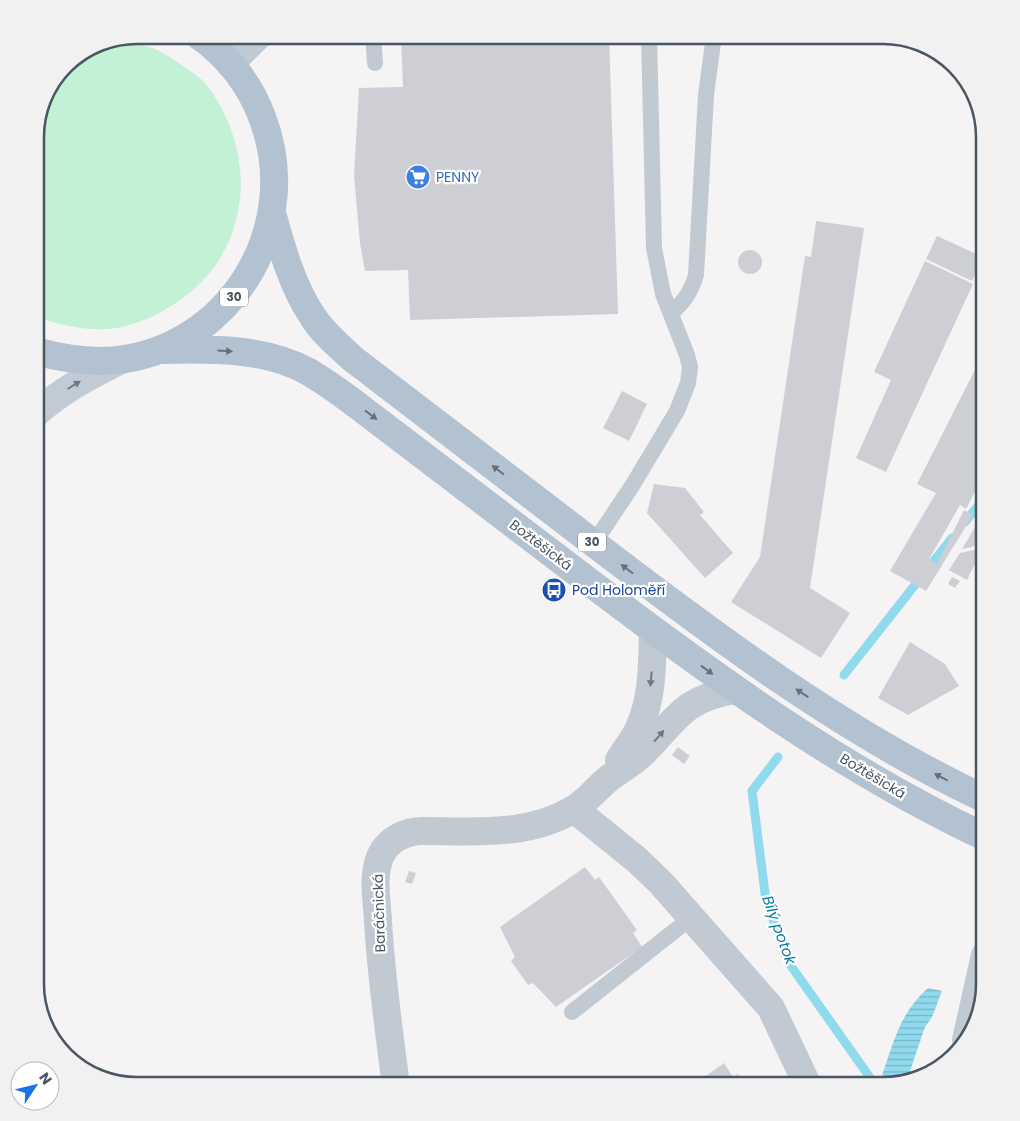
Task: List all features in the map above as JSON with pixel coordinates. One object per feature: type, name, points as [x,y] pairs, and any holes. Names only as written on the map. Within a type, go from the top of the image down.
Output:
[{"type":"main road","name":"30","points":[[44,353],[84,361],[123,360],[159,350],[190,335],[206,323],[236,294],[252,270],[264,243],[272,213],[275,188],[274,163],[268,132],[247,86],[230,64],[208,44]]},
{"type":"main road","name":"30","points":[[272,213],[289,267],[301,296],[314,318],[330,338],[353,359],[594,543],[761,667],[892,749],[976,794]]},
{"type":"main road","name":"Božtěšická","points":[[159,350],[237,351],[272,358],[308,371],[374,418],[653,631],[734,690],[878,780],[944,818],[976,833]]},
{"type":"street","points":[[230,64],[251,44]]},
{"type":"street","points":[[44,406],[54,397],[81,380],[123,360]]},
{"type":"street","name":"Baráčnická","points":[[609,779],[643,719],[650,691],[653,631]]},
{"type":"street","name":"Baráčnická","points":[[395,1077],[380,961],[376,894],[377,868],[383,852],[393,841],[414,831],[487,833],[547,821],[574,809],[609,779],[635,761],[682,710],[709,696],[734,690]]},
{"type":"street","points":[[574,809],[637,860],[692,917],[771,1008],[804,1077]]},
{"type":"lane","points":[[374,44],[375,63]]},
{"type":"lane","points":[[594,543],[637,478],[687,389],[689,361],[658,272],[654,248],[649,44]]},
{"type":"lane","points":[[671,313],[686,298],[696,275],[706,95],[713,44]]},
{"type":"lane","points":[[572,1012],[692,917]]},
{"type":"green space","points":[[142,45],[168,56],[198,76],[206,84],[223,112],[235,141],[240,171],[240,201],[233,230],[220,258],[201,282],[176,303],[162,311],[133,324],[117,328],[96,329],[65,325],[44,319],[44,131],[47,113],[59,85],[85,59],[101,51],[119,46]]},
{"type":"water","points":[[928,988],[942,991],[932,1017],[925,1027],[909,1073],[881,1077],[902,1022],[917,999]]},
{"type":"building","points":[[401,44],[609,44],[618,314],[410,320],[408,270],[365,271],[360,243],[354,176],[359,88],[403,87]]},
{"type":"building","points":[[816,221],[864,228],[810,588],[850,613],[821,658],[731,602],[760,557],[805,256],[811,257]]},
{"type":"building","points":[[937,236],[976,254],[976,272],[972,281],[926,259]]},
{"type":"building","points":[[750,250],[759,253],[762,262],[759,271],[750,274],[741,271],[738,262],[741,253]]},
{"type":"building","points":[[925,261],[973,284],[886,472],[856,458],[891,380],[874,372]]},
{"type":"building","points":[[976,368],[976,490],[966,509],[960,505],[929,559],[937,564],[964,510],[973,515],[926,591],[890,571],[936,493],[917,484]]},
{"type":"building","points":[[622,391],[647,404],[629,441],[603,428]]},
{"type":"building","points":[[654,484],[685,488],[704,512],[700,515],[733,553],[705,578],[647,513]]},
{"type":"building","points":[[976,526],[976,546],[962,549]]},
{"type":"building","points":[[976,550],[976,562],[967,580],[949,570],[960,553]]},
{"type":"building","points":[[952,577],[960,581],[955,588],[948,584]]},
{"type":"building","points":[[910,642],[945,664],[959,686],[908,715],[878,698]]},
{"type":"building","points":[[678,747],[690,756],[684,764],[672,755]]},
{"type":"building","points":[[585,867],[595,880],[599,877],[637,930],[633,933],[642,947],[556,1007],[533,983],[528,985],[511,961],[515,957],[500,927]]},
{"type":"building","points":[[409,871],[416,873],[412,884],[405,882]]},
{"type":"building","points":[[724,1063],[733,1077],[705,1077]]},
{"type":"waterway","name":"Bílý potok","points":[[965,522],[976,508]]},
{"type":"waterway","name":"Bílý potok","points":[[844,675],[952,538]]},
{"type":"waterway","name":"Bílý potok","points":[[778,757],[752,791],[766,901],[791,966],[870,1077]]},
{"type":"place","name":"PENNY","points":[[418,177]]},
{"type":"place","name":"Pod Holoměří","points":[[554,590]]}]
